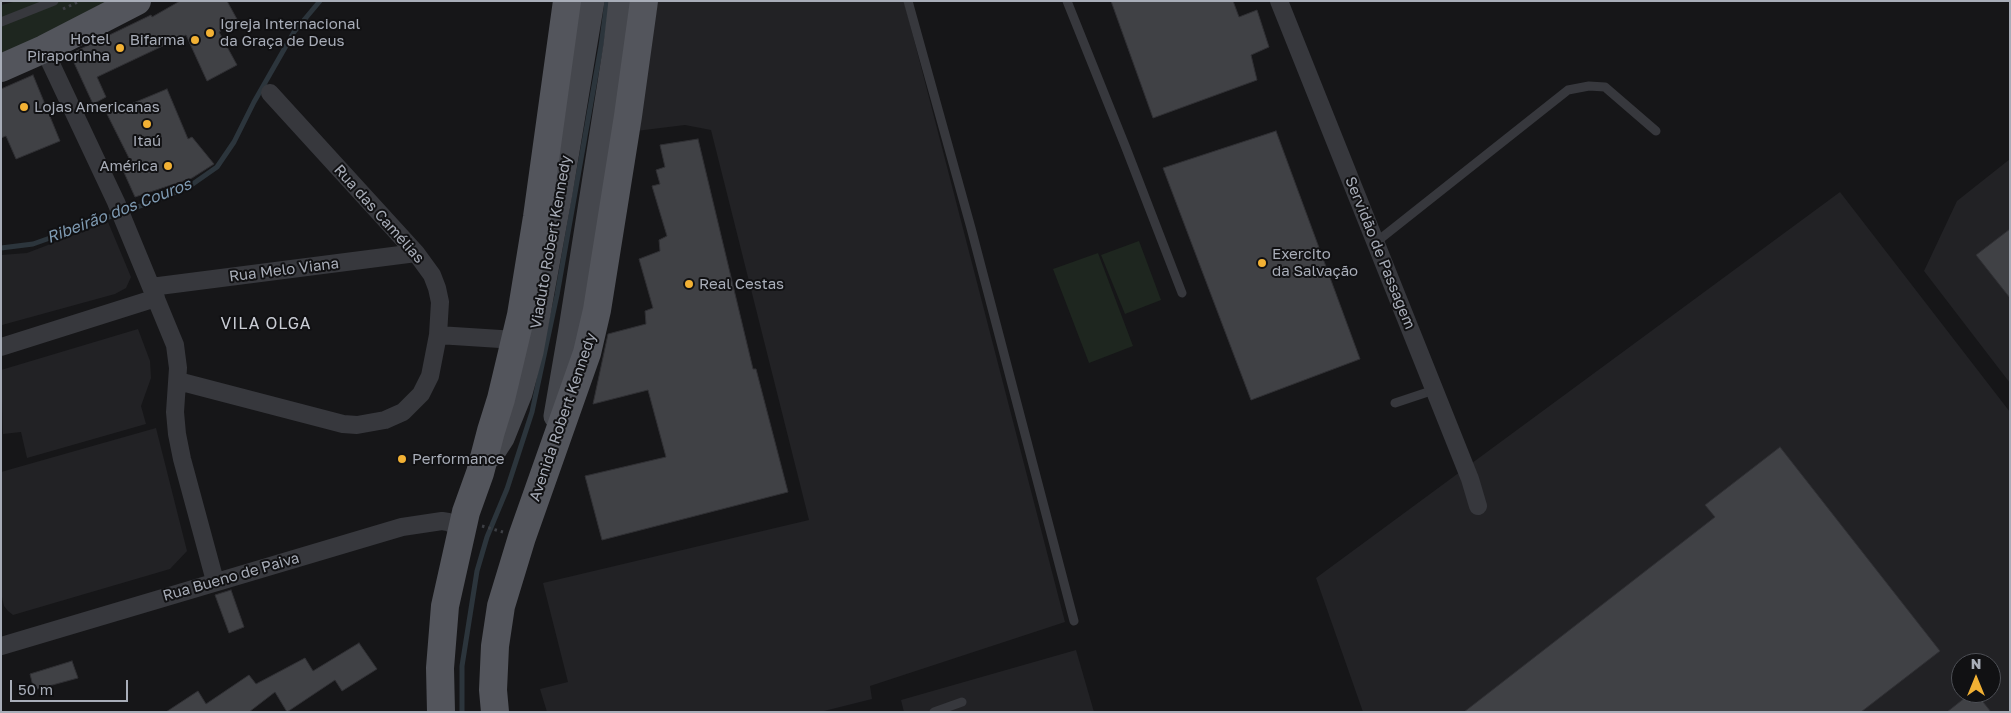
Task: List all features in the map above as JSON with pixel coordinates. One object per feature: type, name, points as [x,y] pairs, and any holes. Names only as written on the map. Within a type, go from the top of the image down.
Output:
[{"type":"main road","points":[[1,68],[44,49],[137,1]]},
{"type":"main road","points":[[441,712],[440,668],[443,622],[472,527],[480,473],[516,340],[537,217],[567,1]]},
{"type":"main road","name":"Viaduto Robert Kennedy","points":[[480,473],[502,438],[520,393],[533,344],[592,1]]},
{"type":"main road","points":[[548,462],[581,270],[616,45],[621,1]]},
{"type":"main road","name":"Avenida Robert Kennedy","points":[[495,712],[493,690],[495,646],[501,606],[512,567],[587,353],[597,310],[644,1]]},
{"type":"street","name":"Servidão de Passagem","points":[[1279,1],[1470,479],[1478,506]]},
{"type":"street","points":[[44,49],[116,202],[175,345],[178,362],[175,412],[177,434],[214,581]]},
{"type":"street","name":"Rua das Camélias","points":[[178,381],[343,424],[366,424],[385,420],[402,412],[421,394],[430,376],[438,335],[440,302],[432,275],[416,253],[270,93]]},
{"type":"street","name":"Rua Melo Viana","points":[[1,347],[153,293],[416,253]]},
{"type":"street","points":[[438,335],[516,340]]},
{"type":"street","name":"Rua Bueno de Paiva","points":[[1,646],[214,581],[416,524],[442,521],[472,527]]},
{"type":"lane","points":[[1,22],[54,1]]},
{"type":"lane","points":[[908,1],[971,228],[1074,621]]},
{"type":"lane","points":[[1067,1],[1123,139],[1182,293]]},
{"type":"lane","points":[[1375,243],[1568,90],[1589,86],[1604,87],[1656,131]]},
{"type":"lane","points":[[1395,403],[1434,390]]},
{"type":"lane","points":[[934,712],[962,702]]},
{"type":"path","points":[[472,527],[500,531]]},
{"type":"shaded area","points":[[17,1],[118,1],[1,57],[1,5]]},
{"type":"shaded area","points":[[658,1],[904,1],[1065,622],[870,686],[872,699],[820,712],[547,712],[540,689],[568,682],[543,583],[809,520],[711,130],[685,125],[636,131]]},
{"type":"shaded area","points":[[2010,159],[2010,383],[1924,271],[1957,201]]},
{"type":"shaded area","points":[[1840,192],[2010,412],[2010,712],[1363,712],[1316,578]]},
{"type":"shaded area","points":[[108,222],[131,277],[126,288],[115,294],[2,325],[1,255],[27,253]]},
{"type":"shaded area","points":[[1139,241],[1161,300],[1125,314],[1101,255]]},
{"type":"shaded area","points":[[1098,253],[1133,346],[1089,363],[1053,269]]},
{"type":"shaded area","points":[[138,329],[150,361],[151,378],[141,406],[146,424],[27,458],[21,432],[3,434],[1,370]]},
{"type":"shaded area","points":[[156,428],[187,551],[170,569],[13,615],[4,606],[1,593],[1,472]]},
{"type":"shaded area","points":[[1076,650],[1094,712],[904,712],[901,700]]},
{"type":"building","points":[[180,1],[227,1],[238,21],[219,32],[237,65],[207,81],[186,35],[97,77],[106,97],[93,104],[70,54],[151,15],[152,17]]},
{"type":"building","points":[[1111,1],[1233,1],[1239,17],[1257,10],[1269,47],[1251,55],[1257,80],[1153,118]]},
{"type":"building","name":"Lojas Americanas","points":[[33,75],[60,141],[16,159],[6,136],[1,138],[1,89]]},
{"type":"building","points":[[167,89],[188,139],[192,137],[214,164],[192,178],[135,197],[122,168],[132,164],[107,114]]},
{"type":"building","name":"Exercito da Salvação","points":[[1276,131],[1360,359],[1251,400],[1163,168]]},
{"type":"building","points":[[698,139],[753,369],[756,369],[788,492],[602,540],[585,476],[666,457],[648,390],[593,404],[608,334],[646,324],[645,311],[653,308],[639,259],[660,251],[659,240],[667,236],[652,186],[660,184],[656,170],[665,167],[660,145]]},
{"type":"building","points":[[2010,229],[2010,298],[1976,255]]},
{"type":"building","points":[[1780,447],[1940,651],[1861,712],[1464,712],[1715,517],[1705,505]]},
{"type":"building","points":[[231,590],[244,627],[229,633],[215,595]]},
{"type":"building","points":[[359,643],[377,669],[342,691],[335,680],[287,712],[275,692],[249,712],[166,712],[198,691],[206,704],[249,675],[256,684],[305,658],[313,671]]},
{"type":"building","points":[[72,661],[78,678],[34,690],[30,674]]},
{"type":"building","points":[[1958,703],[1984,703],[1991,712],[1947,712]]},
{"type":"waterway","name":"Ribeirão dos Couros","points":[[1,248],[33,244],[143,205],[187,188],[217,167],[234,142],[254,102],[294,32],[320,1]]},
{"type":"waterway","points":[[462,712],[462,666],[477,571],[487,537],[507,489],[532,412],[557,295],[601,46],[607,1]]},
{"type":"place","name":"Igreja Internacional da Graça de Deus","points":[[210,33]]},
{"type":"place","name":"Bifarma","points":[[195,40]]},
{"type":"place","name":"Hotel Piraporinha","points":[[120,48]]},
{"type":"place","name":"Lojas Americanas","points":[[24,107]]},
{"type":"place","name":"Itaú","points":[[147,124]]},
{"type":"place","name":"América","points":[[168,166]]},
{"type":"place","name":"Exercito da Salvação","points":[[1262,263]]},
{"type":"place","name":"Real Cestas","points":[[689,284]]},
{"type":"place","name":"Performance","points":[[402,459]]},
{"type":"district","name":"VILA OLGA","points":[[266,324]]}]
